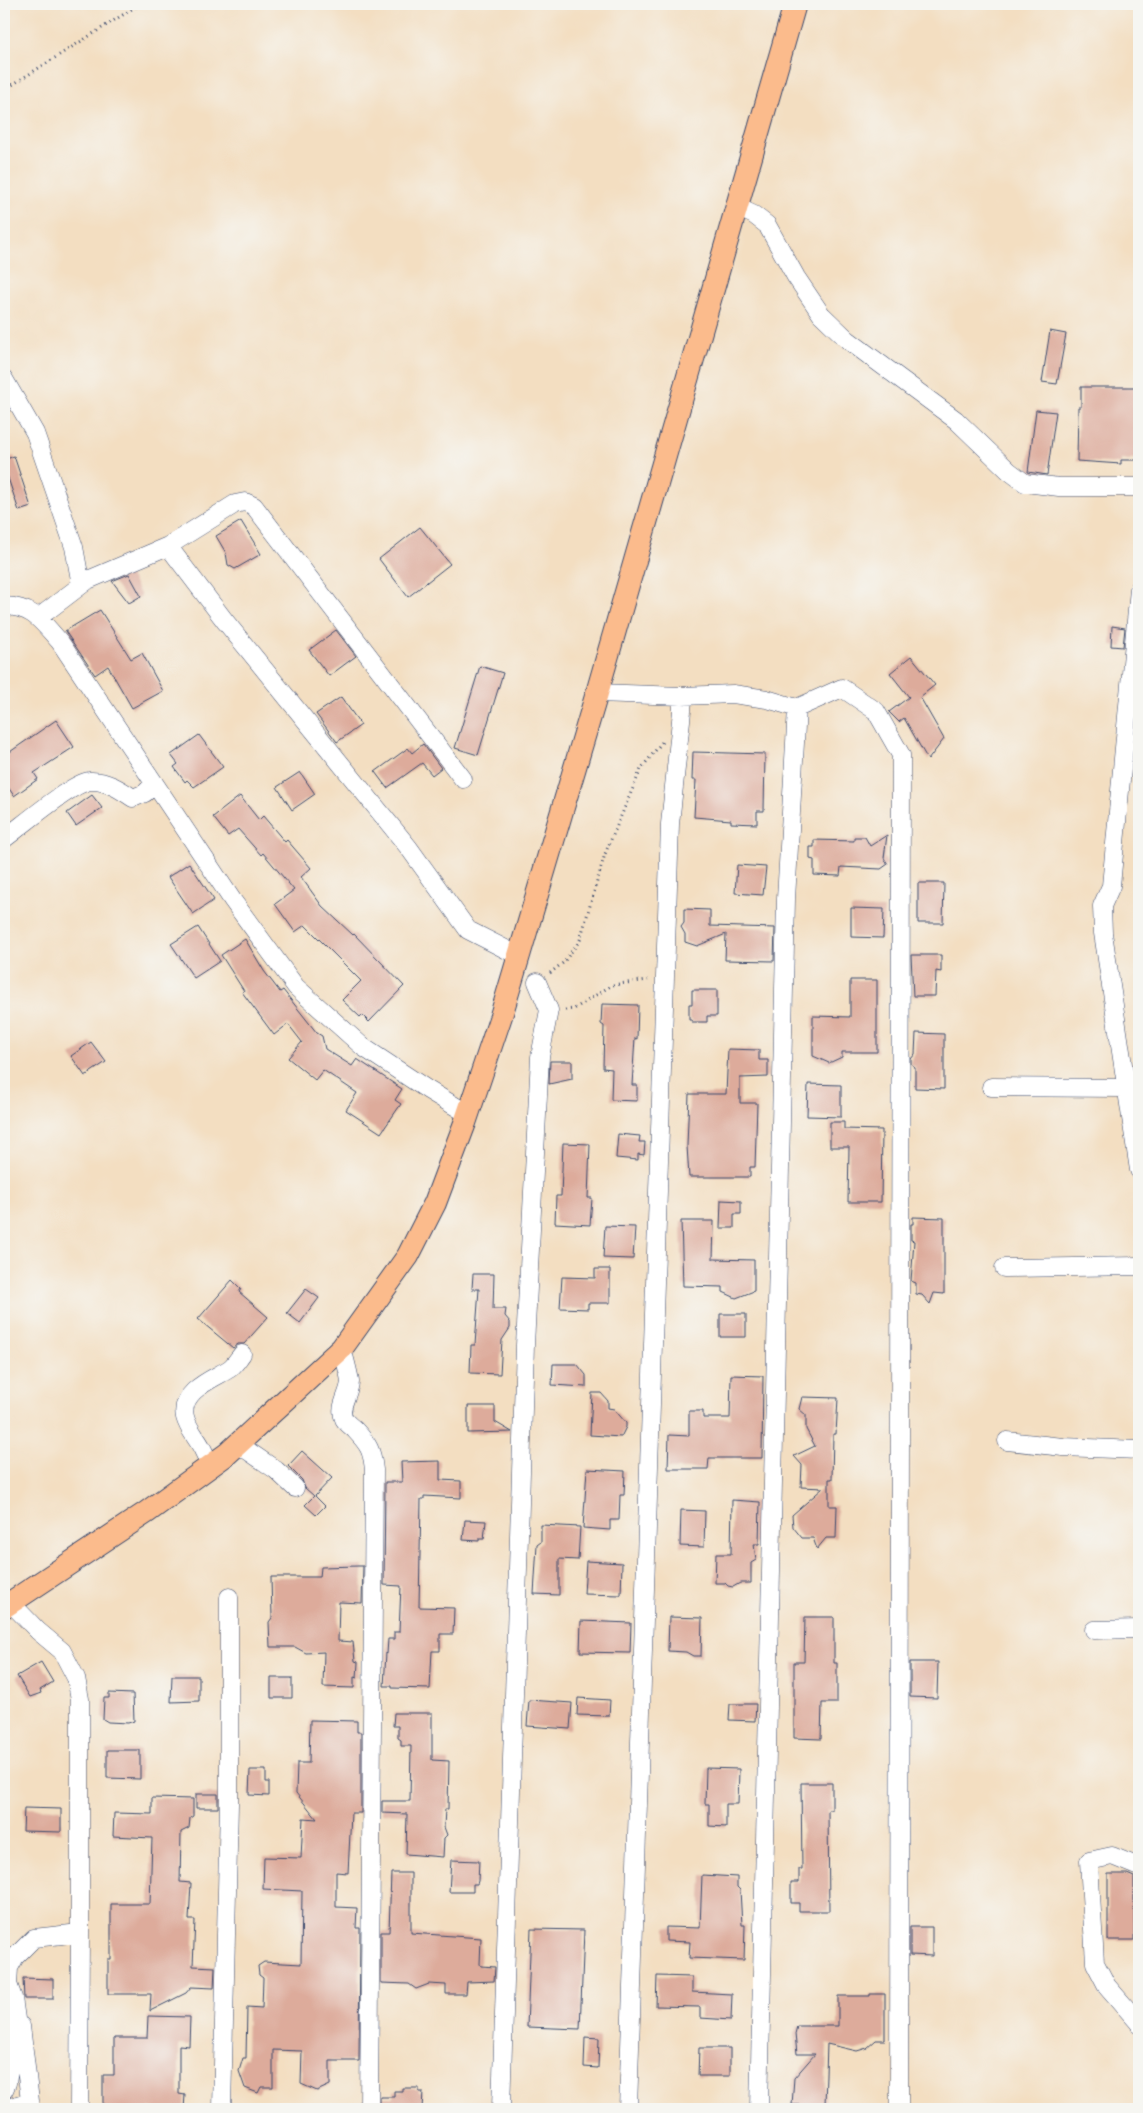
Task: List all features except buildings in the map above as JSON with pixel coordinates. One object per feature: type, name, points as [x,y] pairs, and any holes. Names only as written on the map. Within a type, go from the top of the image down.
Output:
[{"type":"main road","points":[[8,1605],[147,1512],[210,1466],[238,1444],[342,1348],[408,1256],[435,1203],[468,1114],[519,956],[597,694],[795,4]]},
{"type":"street","points":[[737,207],[754,215],[767,225],[796,277],[821,314],[848,340],[956,420],[1009,471],[1025,483],[1059,486],[1139,487]]},
{"type":"street","points":[[4,379],[34,433],[74,547],[81,585]]},
{"type":"street","points":[[38,618],[81,585],[111,569],[168,546],[236,504],[246,502],[254,506],[463,779]]},
{"type":"street","points":[[168,546],[225,621],[409,848],[468,930],[519,956]]},
{"type":"street","points":[[1139,589],[1114,858],[1110,886],[1102,906],[1103,933],[1139,1170]]},
{"type":"street","points":[[4,606],[13,606],[34,613],[60,642],[232,901],[296,987],[363,1047],[468,1114]]},
{"type":"street","points":[[597,694],[682,696],[734,694],[766,699],[797,708],[842,688],[876,711],[901,755],[899,2109]]},
{"type":"street","points":[[628,2109],[670,824],[682,715],[682,696]]},
{"type":"street","points":[[759,2109],[786,899],[797,708]]},
{"type":"street","points":[[4,839],[76,786],[90,782],[104,783],[133,798],[145,793],[154,784]]},
{"type":"street","points":[[501,2109],[525,1345],[540,1057],[549,1010],[537,982]]},
{"type":"street","points":[[991,1087],[1126,1088]]},
{"type":"street","points":[[1004,1268],[1139,1266]]},
{"type":"street","points":[[342,1348],[345,1367],[350,1378],[350,1386],[342,1408],[344,1420],[369,1444],[374,1470],[369,2109]]},
{"type":"street","points":[[210,1466],[203,1449],[188,1424],[185,1416],[186,1404],[195,1390],[230,1368],[242,1354]]},
{"type":"street","points":[[1007,1440],[1062,1447],[1139,1450]]},
{"type":"street","points":[[238,1444],[276,1470],[295,1488]]},
{"type":"street","points":[[222,2109],[230,1707],[229,1597]]},
{"type":"street","points":[[8,1605],[62,1651],[76,1678],[80,1699],[79,2109]]},
{"type":"street","points":[[1094,1630],[1139,1628]]},
{"type":"street","points":[[1139,1867],[1112,1856],[1089,1861],[1095,1963],[1107,1986],[1139,2023]]},
{"type":"street","points":[[4,2109],[30,2102],[20,2022],[15,2012],[8,1984],[9,1968],[15,1957],[34,1938],[80,1933]]},
{"type":"street","points":[[4,2090],[7,2083],[13,2045],[15,2012]]},
{"type":"path","points":[[4,90],[140,4]]},
{"type":"path","points":[[537,982],[563,963],[580,940],[605,854],[641,769],[664,738]]},
{"type":"path","points":[[549,1010],[574,1009],[612,985],[665,979]]}]
